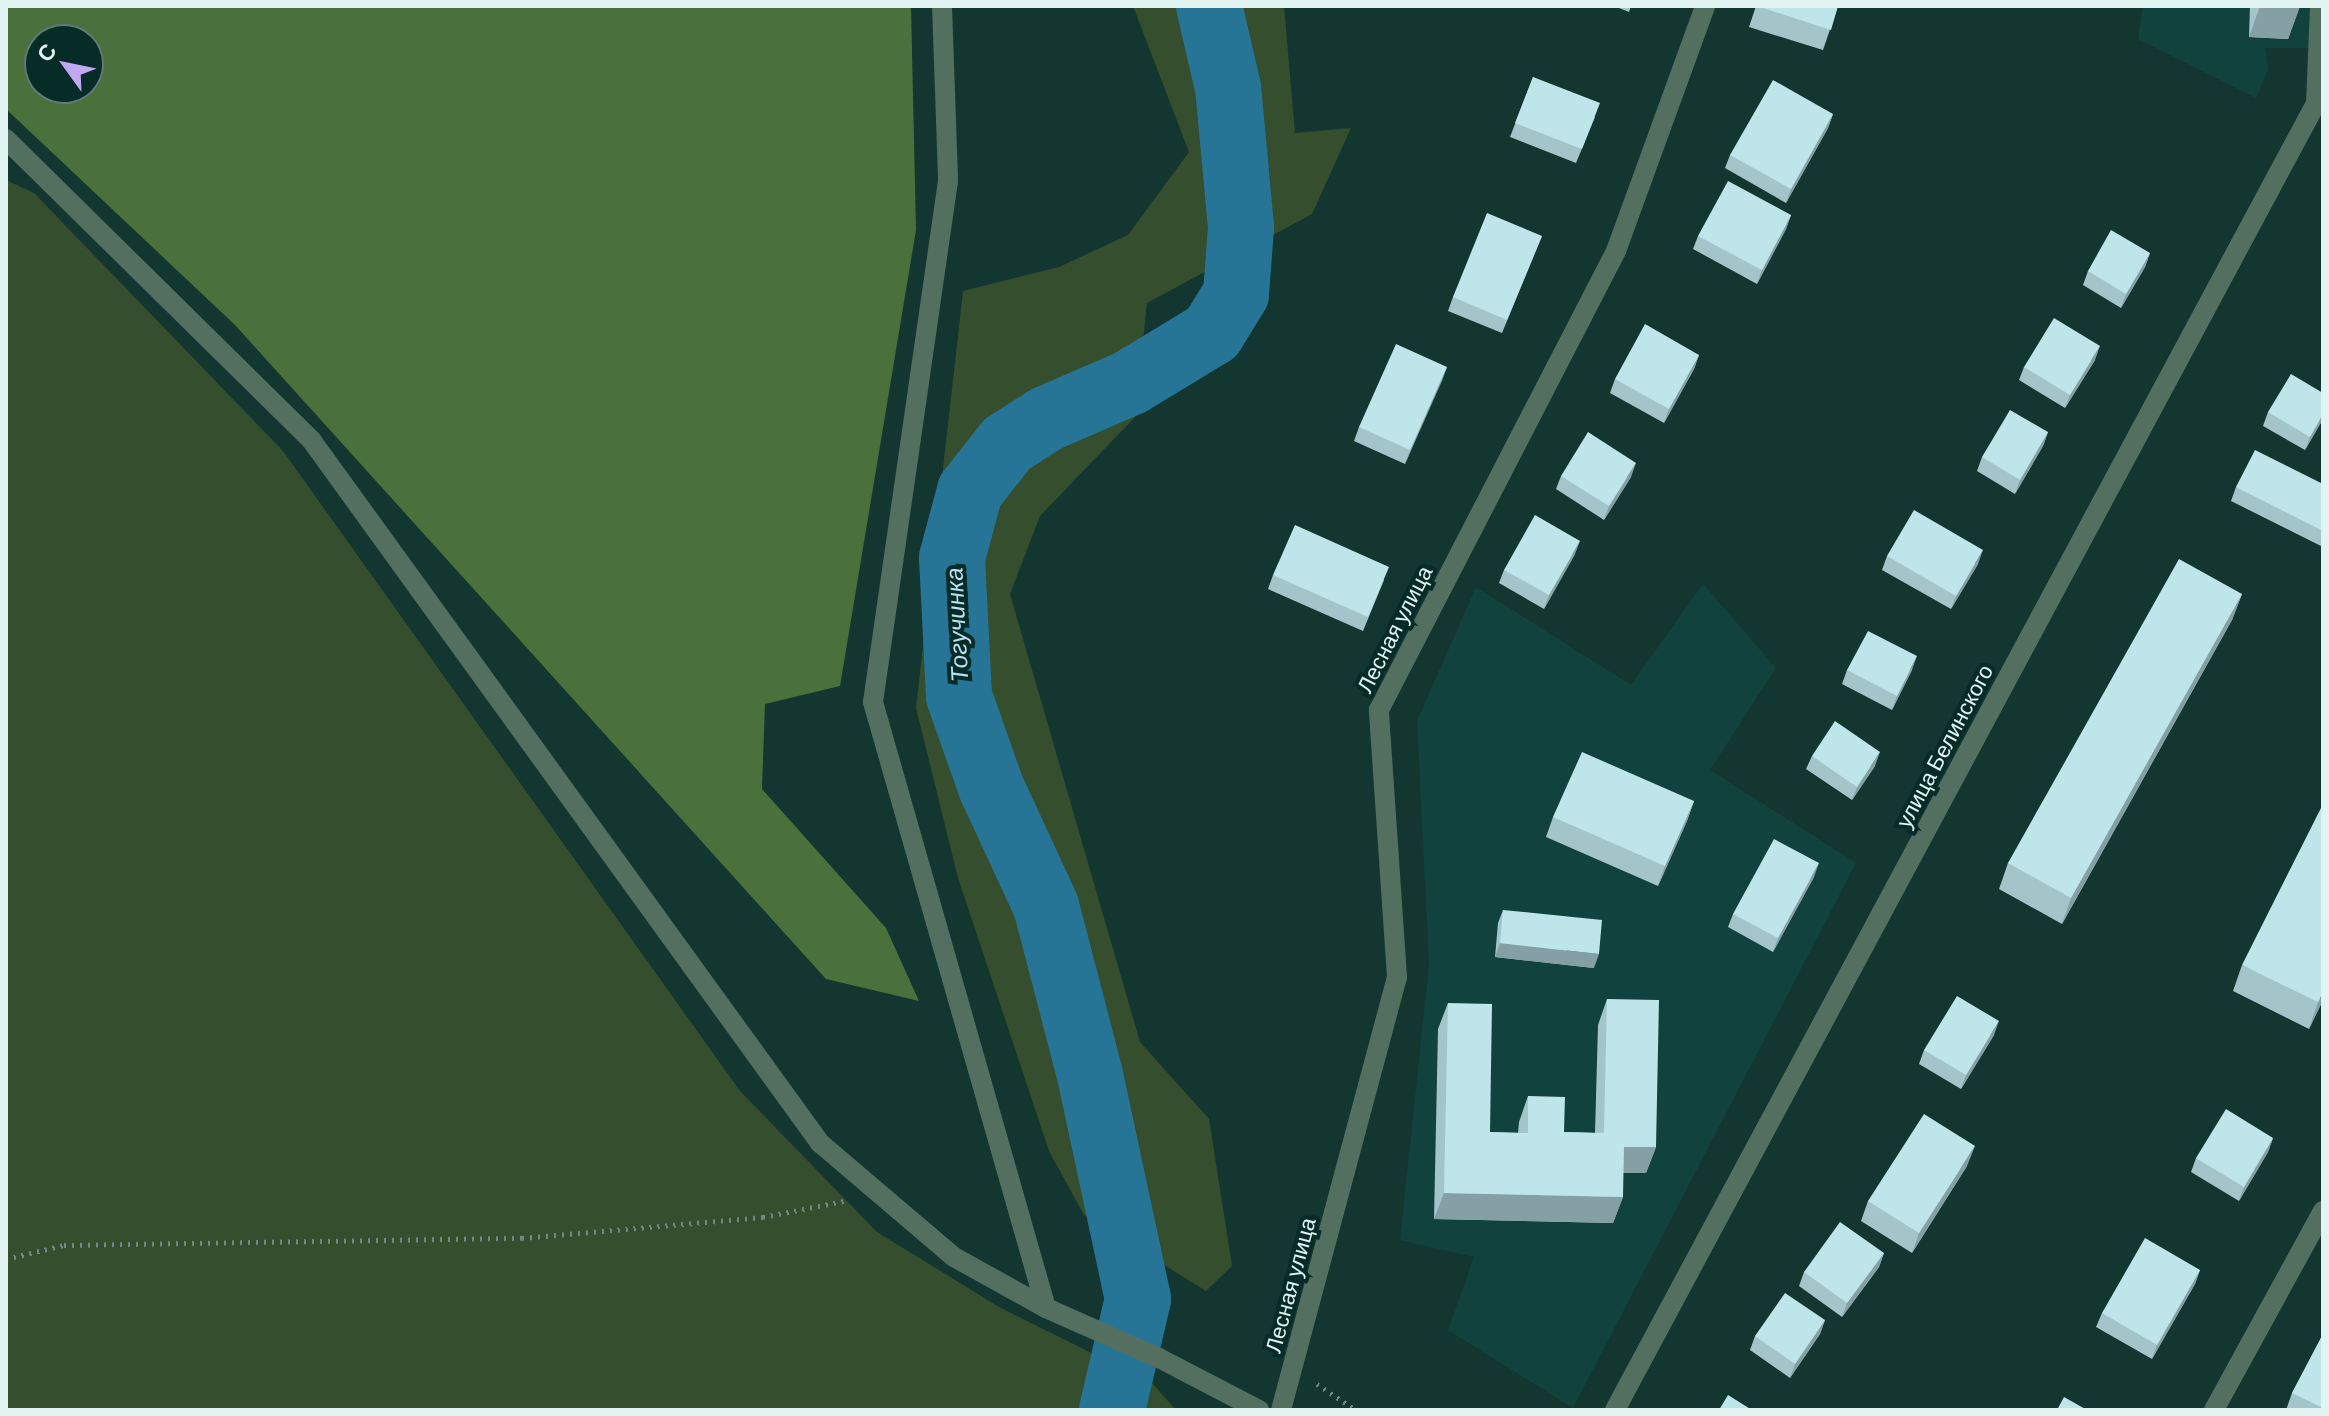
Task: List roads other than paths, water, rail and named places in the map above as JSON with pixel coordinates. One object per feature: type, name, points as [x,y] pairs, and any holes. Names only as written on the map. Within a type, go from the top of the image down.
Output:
[{"type":"street","points":[[942,6],[948,181],[873,702],[1046,1308]]},
{"type":"street","name":"Лесная улица","points":[[1281,1410],[1397,977],[1379,710],[1616,251],[1705,6]]},
{"type":"street","name":"улица Белинского","points":[[1615,1410],[2315,105]]},
{"type":"street","points":[[6,139],[312,441],[820,1143],[876,1194],[954,1257],[1046,1308],[1094,1332],[1159,1358],[1259,1410]]},
{"type":"street","points":[[2214,1410],[2323,1211]]},
{"type":"lane","points":[[2315,105],[2319,6]]},
{"type":"waterway","name":"Тогучинка","points":[[1112,1410],[1138,1299],[1090,1075],[1046,906],[991,787],[959,696],[952,558],[970,491],[1007,444],[1046,419],[1131,382],[1212,333],[1236,294],[1241,227],[1228,88],[1209,6]]}]
